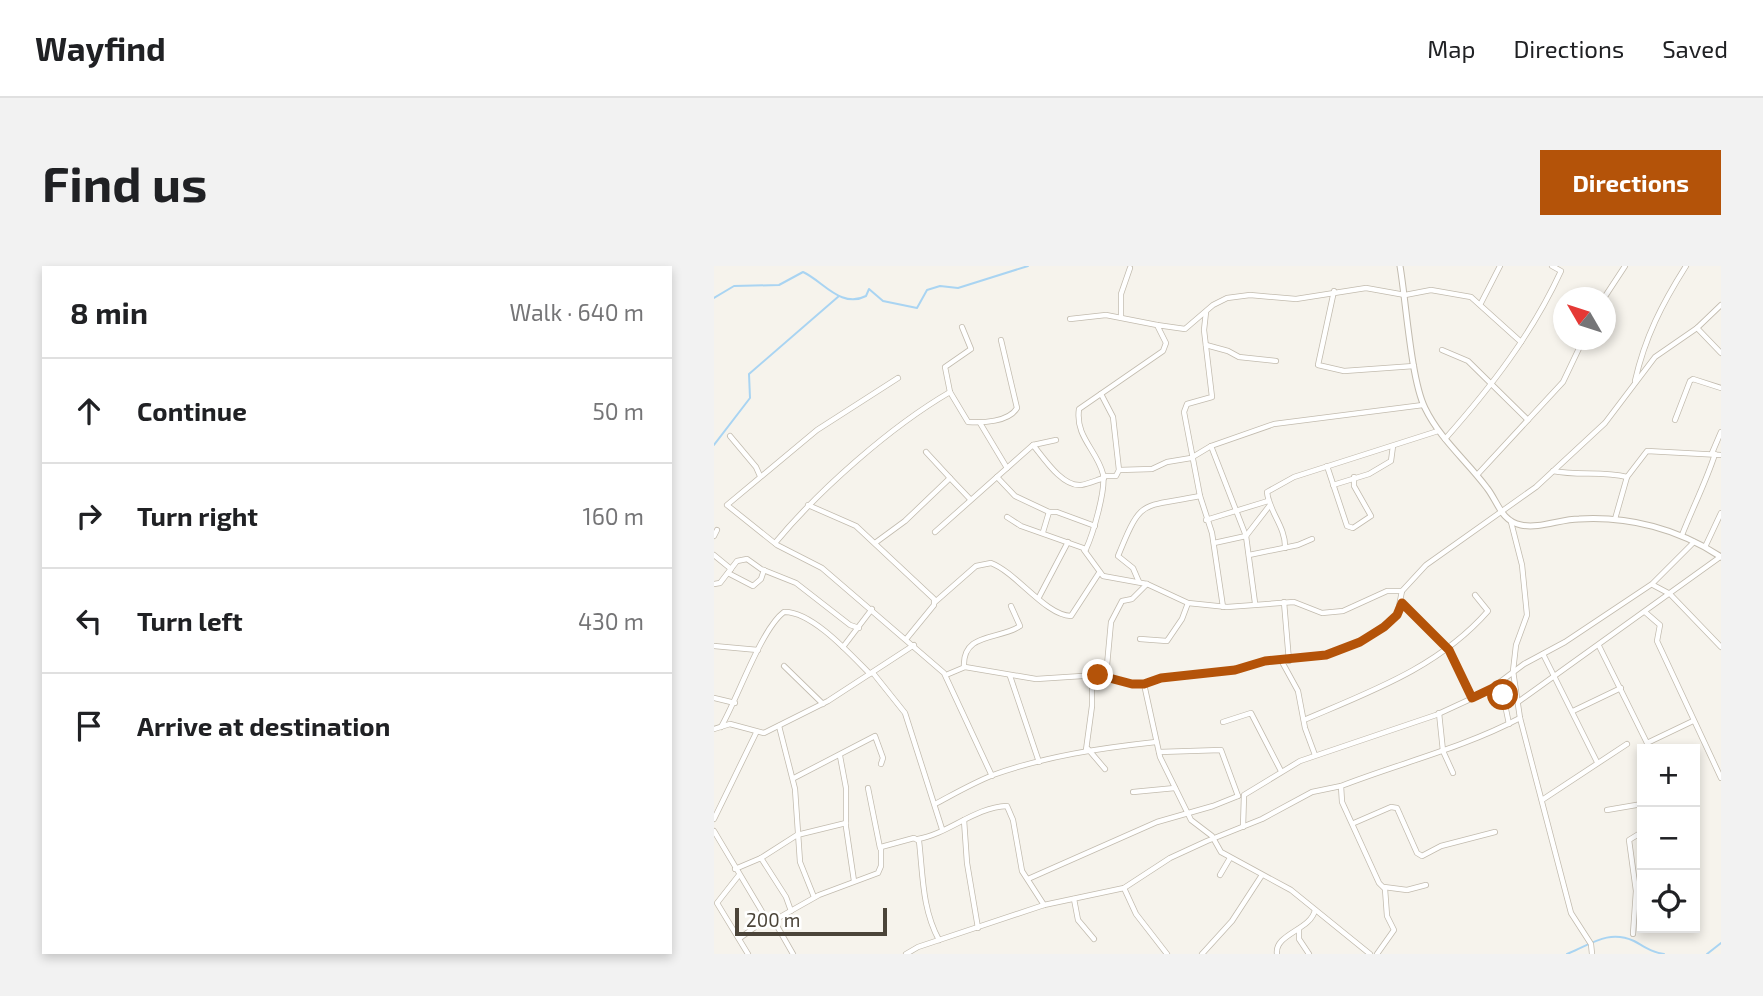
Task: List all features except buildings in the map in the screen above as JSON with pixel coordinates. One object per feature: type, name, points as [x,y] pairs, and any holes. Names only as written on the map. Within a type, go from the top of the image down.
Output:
[{"type":"street","points":[[1400,266],[1423,405],[1444,440],[1477,475],[1501,513],[1511,522],[1530,526],[1578,519],[1615,519],[1682,535],[1721,557],[1518,702]]},
{"type":"street","points":[[1481,303],[1500,266]]},
{"type":"street","points":[[1444,440],[1493,384],[1521,342],[1561,271],[1552,266]]},
{"type":"street","points":[[1611,287],[1625,266]]},
{"type":"street","points":[[1634,385],[1643,347],[1658,310],[1686,266]]},
{"type":"street","points":[[1121,316],[1121,294],[1130,268]]},
{"type":"street","points":[[1070,319],[1121,316],[1157,325],[1185,328],[1227,298],[1250,295],[1296,299],[1366,288],[1405,295],[1439,291],[1471,297],[1481,303],[1521,342]]},
{"type":"street","points":[[1334,291],[1318,365],[1344,371],[1415,366]]},
{"type":"street","points":[[1157,325],[1166,343],[1163,351],[1079,409],[1080,432],[1103,477],[1095,526],[1084,550],[1099,573],[1109,578],[1147,584],[1188,603],[1223,607],[1284,601],[1298,603],[1317,612],[1329,613],[1343,611],[1387,591],[1402,591],[1438,556],[1501,513],[1553,471],[1605,423],[1655,357],[1697,328],[1721,305]]},
{"type":"street","points":[[1207,311],[1203,322],[1212,397],[1187,404],[1184,412],[1199,496],[1214,543],[1223,607]]},
{"type":"street","points":[[962,327],[971,349],[945,365],[950,391],[965,419],[980,423],[1009,416],[1017,408],[1001,340]]},
{"type":"street","points":[[1697,328],[1721,353]]},
{"type":"street","points":[[1206,345],[1239,357],[1276,361]]},
{"type":"street","points":[[1442,349],[1468,361],[1528,420]]},
{"type":"street","points":[[1477,475],[1563,382],[1578,350]]},
{"type":"street","points":[[898,378],[817,430],[727,505],[775,543],[822,568],[907,638],[946,675],[992,776]]},
{"type":"street","points":[[1675,420],[1690,381],[1693,379],[1721,388]]},
{"type":"street","points":[[775,543],[807,505],[916,412],[950,391]]},
{"type":"street","points":[[1033,445],[1056,472],[1073,484],[1079,486],[1103,477],[1116,476],[1119,470],[1113,418],[1101,394]]},
{"type":"street","points":[[1119,470],[1152,469],[1167,462],[1191,458],[1211,446],[1274,424],[1423,405]]},
{"type":"street","points":[[980,423],[1007,468]]},
{"type":"street","points":[[1285,548],[1284,535],[1269,503],[1267,492],[1270,489],[1327,466],[1438,431]]},
{"type":"street","points":[[1682,535],[1699,492],[1705,485],[1721,432]]},
{"type":"street","points":[[730,436],[756,467],[760,476]]},
{"type":"street","points":[[935,532],[1033,445],[1056,440]]},
{"type":"street","points":[[1211,446],[1246,536],[1255,603]]},
{"type":"street","points":[[1333,485],[1369,474],[1391,461],[1393,446]]},
{"type":"street","points":[[1615,519],[1627,477],[1650,450],[1716,454]]},
{"type":"street","points":[[926,452],[970,499]]},
{"type":"street","points":[[1327,466],[1348,526],[1353,528],[1371,516],[1354,486],[1354,477]]},
{"type":"street","points":[[1553,471],[1570,474],[1606,472],[1627,477]]},
{"type":"street","points":[[997,477],[1015,496],[1049,512],[1057,512],[1095,526]]},
{"type":"street","points":[[875,542],[926,504],[950,478]]},
{"type":"street","points":[[1139,582],[1133,568],[1118,556],[1132,520],[1143,507],[1199,496]]},
{"type":"street","points":[[1206,520],[1236,509],[1251,509],[1269,503]]},
{"type":"street","points":[[1214,543],[1246,536],[1269,503]]},
{"type":"street","points":[[807,505],[856,526],[934,602]]},
{"type":"street","points":[[1043,532],[1049,512]]},
{"type":"street","points":[[1705,547],[1721,513]]},
{"type":"street","points":[[1007,517],[1021,526],[1086,549]]},
{"type":"street","points":[[1511,522],[1522,565],[1527,615],[1516,645],[1513,671],[1520,718],[1571,913],[1591,949]]},
{"type":"street","points":[[714,537],[717,530]]},
{"type":"street","points":[[1249,555],[1312,539]]},
{"type":"street","points":[[1028,879],[1086,851],[1241,795],[1315,755],[1439,713],[1493,688],[1513,671],[1652,584],[1695,540]]},
{"type":"street","points":[[1039,597],[1068,542]]},
{"type":"street","points":[[714,555],[729,571],[753,586],[761,579],[764,570]]},
{"type":"street","points":[[714,584],[719,584],[743,559],[796,583],[850,625],[859,628]]},
{"type":"street","points":[[907,638],[934,602],[976,566],[991,563],[1063,615],[1071,616],[1099,573]]},
{"type":"street","points":[[1106,676],[1111,622],[1122,601],[1132,599],[1147,584]]},
{"type":"street","points":[[1652,584],[1670,594],[1721,648]]},
{"type":"street","points":[[946,675],[964,667],[1043,680],[1092,675],[1144,684],[1161,678],[1230,671],[1259,662],[1289,661],[1326,655],[1360,642],[1392,621],[1402,603],[1402,591]]},
{"type":"street","points":[[1304,720],[1400,680],[1449,650],[1489,611],[1475,595]]},
{"type":"street","points":[[1284,601],[1289,661]]},
{"type":"street","points":[[1140,639],[1167,641],[1182,619],[1188,603]]},
{"type":"street","points":[[1402,603],[1449,650],[1472,698]]},
{"type":"street","points":[[964,667],[965,654],[974,641],[1020,626],[1011,606]]},
{"type":"street","points":[[843,648],[872,608]]},
{"type":"street","points":[[721,727],[735,703],[758,650],[779,616],[787,612],[800,615],[843,648],[871,674],[905,713],[922,774],[935,804],[942,830]]},
{"type":"street","points":[[1645,612],[1660,625],[1657,642],[1693,721],[1719,767],[1721,778]]},
{"type":"street","points":[[714,729],[738,725],[756,733],[764,733],[823,704],[914,645]]},
{"type":"street","points":[[714,646],[758,650]]},
{"type":"street","points":[[1599,646],[1647,744]]},
{"type":"street","points":[[1544,654],[1553,678],[1573,710],[1597,762]]},
{"type":"street","points":[[1282,660],[1298,691],[1315,755]]},
{"type":"street","points":[[784,666],[823,704]]},
{"type":"street","points":[[1087,750],[1092,710],[1092,675]]},
{"type":"street","points":[[1010,676],[1039,762]]},
{"type":"street","points":[[1144,684],[1159,752],[1187,813],[1195,824],[1214,838],[1218,849],[1230,858],[1291,890],[1370,954]]},
{"type":"street","points":[[1493,688],[1503,695],[1510,723]]},
{"type":"street","points":[[1573,710],[1621,688]]},
{"type":"street","points":[[714,698],[735,703]]},
{"type":"street","points":[[1223,722],[1251,712],[1281,771]]},
{"type":"street","points":[[1439,713],[1443,751],[1453,774]]},
{"type":"street","points":[[906,954],[939,940],[1044,905],[1124,888],[1170,858],[1243,827],[1312,792],[1340,786],[1380,770],[1443,751],[1520,718]]},
{"type":"street","points":[[1652,744],[1693,721]]},
{"type":"street","points":[[779,726],[794,779],[802,870],[814,897]]},
{"type":"street","points":[[714,819],[756,733]]},
{"type":"street","points":[[794,779],[874,736],[884,759],[881,764]]},
{"type":"street","points":[[935,804],[992,776],[1039,762],[1087,750],[1156,742]]},
{"type":"street","points":[[1542,800],[1559,792],[1568,782],[1627,744]]},
{"type":"street","points":[[1087,750],[1105,769]]},
{"type":"street","points":[[1159,752],[1221,750],[1241,795],[1243,827]]},
{"type":"street","points":[[840,756],[846,788],[846,823],[854,881]]},
{"type":"street","points":[[1340,786],[1342,803],[1354,823],[1379,883],[1384,887],[1406,890],[1426,885]]},
{"type":"street","points":[[740,938],[814,897],[880,870],[880,849],[868,788]]},
{"type":"street","points":[[1133,792],[1175,788]]},
{"type":"street","points":[[1607,810],[1637,805]]},
{"type":"street","points":[[880,849],[900,841],[933,836],[1000,806],[1008,807],[1021,868],[1044,905]]},
{"type":"street","points":[[1354,823],[1391,807],[1397,808],[1417,853],[1422,856],[1441,846],[1495,832]]},
{"type":"street","points":[[964,820],[967,863],[978,928]]},
{"type":"street","points":[[735,869],[761,858],[797,835],[846,823]]},
{"type":"street","points":[[714,831],[735,869],[793,954]]},
{"type":"street","points":[[1633,934],[1636,891],[1629,840],[1637,835]]},
{"type":"street","points":[[918,839],[924,902],[930,925],[939,940]]},
{"type":"street","points":[[761,858],[786,897],[791,911]]},
{"type":"street","points":[[1220,875],[1230,858]]},
{"type":"street","points":[[739,875],[717,903],[748,954]]},
{"type":"street","points":[[1202,954],[1232,921],[1262,875]]},
{"type":"street","points":[[1377,954],[1394,930],[1387,916],[1384,887]]},
{"type":"street","points":[[1124,888],[1136,914],[1167,954]]},
{"type":"street","points":[[1074,899],[1078,920],[1094,939]]},
{"type":"street","points":[[1277,954],[1280,943],[1312,919],[1315,909]]},
{"type":"street","points":[[1299,929],[1299,939],[1309,954]]},
{"type":"waterway","points":[[714,298],[734,286],[779,285],[803,272],[848,299],[866,296],[869,289],[883,301],[917,308],[927,290],[940,286],[958,288],[1028,266]]},
{"type":"waterway","points":[[714,445],[750,398],[749,374],[839,296]]},
{"type":"waterway","points":[[1567,954],[1607,937],[1625,938],[1664,954]]},
{"type":"waterway","points":[[1707,954],[1721,943]]},
{"type":"route","points":[[1098,675],[1132,684],[1144,684],[1161,678],[1235,670],[1265,661],[1299,660],[1326,655],[1360,642],[1384,627],[1397,615],[1402,603],[1428,626],[1449,650],[1458,675],[1472,698],[1493,688],[1503,695]]}]
